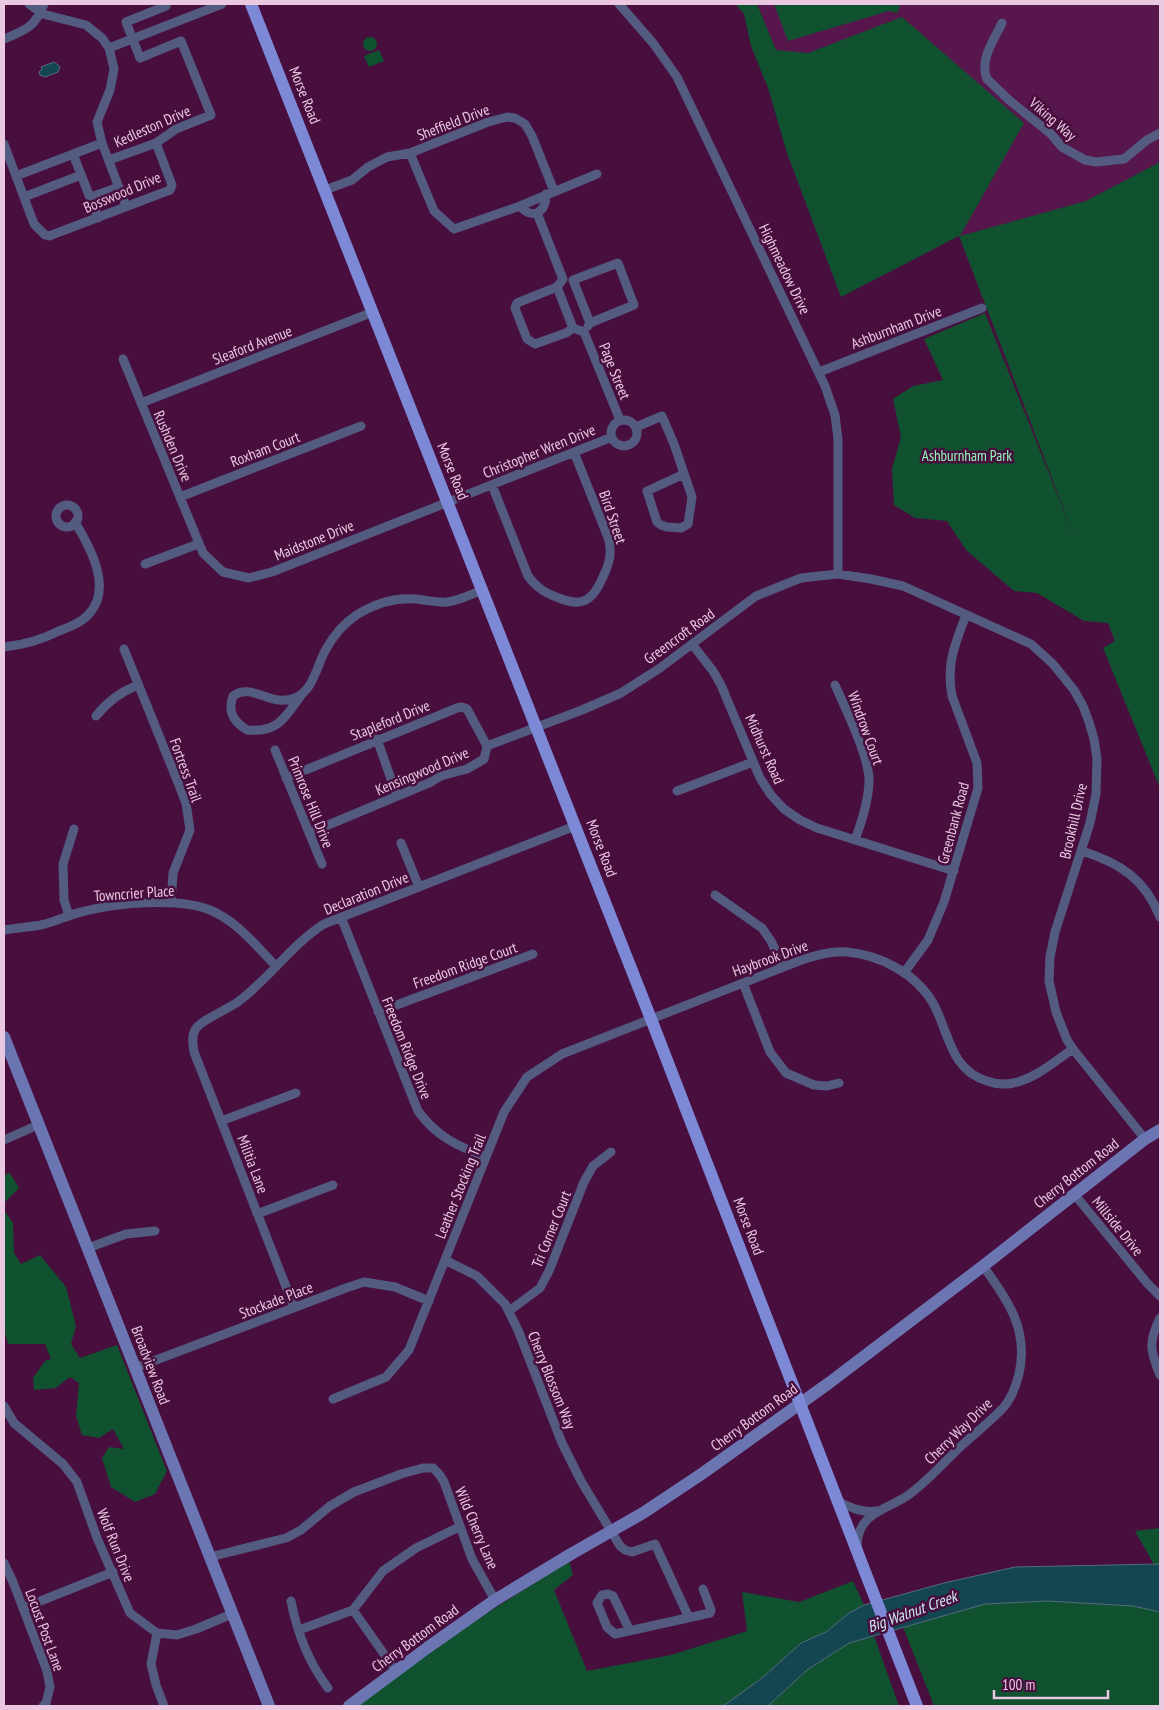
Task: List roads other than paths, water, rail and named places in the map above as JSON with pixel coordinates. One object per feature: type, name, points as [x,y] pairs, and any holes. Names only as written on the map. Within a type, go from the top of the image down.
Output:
[{"type":"main road","name":"Morse Road","points":[[251,4],[537,726],[917,1706]]},
{"type":"main road","name":"Broadview Road","points":[[4,1036],[269,1706]]},
{"type":"main road","name":"Cherry Bottom Road","points":[[349,1706],[495,1600],[688,1485],[800,1404],[983,1266],[1145,1139],[1160,1130]]},
{"type":"street","points":[[29,4],[86,25],[102,38],[110,48],[114,69],[110,90],[97,122],[102,143],[126,206]]},
{"type":"street","points":[[133,39],[126,22],[166,6],[165,4]]},
{"type":"street","points":[[110,48],[222,4]]},
{"type":"street","name":"Highmeadow Drive","points":[[619,4],[653,43],[677,77],[819,372],[834,415],[838,439],[838,574]]},
{"type":"street","points":[[4,39],[28,29],[34,23],[42,8]]},
{"type":"street","name":"Viking Way","points":[[1002,23],[984,63],[987,79],[1069,152],[1085,160],[1096,162],[1124,159],[1147,140],[1160,133]]},
{"type":"street","name":"Kedleston Drive","points":[[109,160],[151,143],[156,143],[176,129],[211,115],[181,41],[140,58],[133,39]]},
{"type":"street","name":"Sheffield Drive","points":[[325,190],[352,180],[368,167],[387,158],[410,153],[499,118],[506,117],[515,118],[524,124],[532,136],[550,192]]},
{"type":"street","name":"Kedleston Drive","points":[[16,176],[102,143]]},
{"type":"street","name":"Bosswood Drive","points":[[24,197],[34,224],[44,235],[49,236],[170,190],[172,188],[156,143]]},
{"type":"street","points":[[4,144],[24,197],[81,175]]},
{"type":"street","points":[[410,153],[434,211],[454,229],[520,206],[597,174]]},
{"type":"street","points":[[73,154],[98,218]]},
{"type":"street","points":[[91,197],[119,187]]},
{"type":"street","points":[[520,206],[530,213],[537,213],[543,208],[550,192]]},
{"type":"street","points":[[537,213],[563,279]]},
{"type":"street","points":[[563,279],[573,280],[618,263],[634,305],[590,323],[573,280]]},
{"type":"street","points":[[557,287],[573,328],[566,333],[535,344],[527,339],[515,308],[517,303],[557,287],[563,279]]},
{"type":"street","name":"Ashburnham Drive","points":[[819,372],[982,308]]},
{"type":"street","name":"Sleaford Avenue","points":[[141,403],[373,312]]},
{"type":"street","name":"Page Street","points":[[584,332],[590,323]]},
{"type":"street","name":"Page Street","points":[[573,328],[584,332],[620,420]]},
{"type":"street","name":"Rushden Drive","points":[[123,359],[198,544]]},
{"type":"street","points":[[620,420],[628,420],[636,427],[662,416],[684,474],[692,497],[688,524],[682,528],[667,528],[657,522],[647,491],[684,474]]},
{"type":"street","name":"Christopher Wren Drive","points":[[620,420],[611,429],[612,437],[617,444],[625,446],[635,440],[636,427]]},
{"type":"street","name":"Roxham Court","points":[[180,497],[361,426]]},
{"type":"street","name":"Christopher Wren Drive","points":[[448,501],[612,437]]},
{"type":"street","name":"Bird Street","points":[[492,485],[528,576],[536,587],[572,604],[586,600],[597,591],[612,554],[609,540],[574,452]]},
{"type":"street","name":"Maidstone Drive","points":[[198,544],[202,553],[223,572],[249,578],[272,572],[448,501]]},
{"type":"street","points":[[4,647],[22,645],[44,638],[75,624],[90,614],[99,590],[98,574],[90,547],[75,522]]},
{"type":"street","points":[[145,564],[198,544]]},
{"type":"street","name":"Brookhill Drive","points":[[838,574],[871,578],[903,586],[1012,634],[1036,649],[1064,676],[1083,706],[1094,739],[1097,772],[1096,794],[1082,851],[1055,932],[1050,957],[1049,981],[1056,1012],[1073,1050],[1145,1139]]},
{"type":"street","name":"Greencroft Road","points":[[537,726],[582,710],[621,692],[660,668],[756,596],[801,578],[838,574]]},
{"type":"street","points":[[302,694],[296,698],[281,701],[248,691],[242,692],[233,696],[230,709],[236,721],[247,730],[262,730],[276,725],[289,715],[311,681],[325,650],[336,634],[346,623],[364,611],[391,600],[408,598],[444,602],[483,590]]},
{"type":"street","name":"Greenbank Road","points":[[904,973],[928,940],[944,902],[978,788],[977,763],[950,686],[950,659],[966,615]]},
{"type":"street","name":"Midhurst Road","points":[[692,644],[713,671],[721,685],[760,778],[781,807],[800,820],[818,828],[954,871]]},
{"type":"street","name":"Fortress Trail","points":[[124,649],[179,785],[190,822],[190,830],[173,873],[171,903]]},
{"type":"street","points":[[96,716],[112,699],[124,690],[138,685]]},
{"type":"street","name":"Windrow Court","points":[[835,685],[865,759],[869,779],[866,806],[856,840]]},
{"type":"street","name":"Stapleford Drive","points":[[286,778],[462,707],[467,709],[487,746]]},
{"type":"street","name":"Kensingwood Drive","points":[[309,833],[431,782],[441,776],[467,769],[484,759],[487,746],[537,726]]},
{"type":"street","points":[[377,740],[397,796]]},
{"type":"street","name":"Primrose Hill Drive","points":[[275,750],[322,864]]},
{"type":"street","points":[[677,792],[753,762]]},
{"type":"street","name":"Declaration Drive","points":[[195,1029],[200,1023],[239,1002],[307,935],[324,924],[576,826]]},
{"type":"street","points":[[69,916],[64,900],[63,864],[74,829]]},
{"type":"street","points":[[401,843],[418,887]]},
{"type":"street","points":[[1082,851],[1103,857],[1140,883],[1160,917]]},
{"type":"street","points":[[715,895],[762,928],[771,941],[782,967]]},
{"type":"street","name":"Towncrier Place","points":[[4,930],[40,925],[89,910],[106,907],[160,902],[189,904],[210,910],[237,926],[276,966]]},
{"type":"street","name":"Freedom Ridge Drive","points":[[341,917],[414,1103],[428,1125],[454,1144],[486,1157]]},
{"type":"street","name":"Haybrook Drive","points":[[651,1019],[782,967],[824,954],[846,952],[880,959],[904,973],[920,986],[934,1004],[955,1057],[972,1074],[982,1080],[996,1084],[1013,1083],[1031,1076],[1073,1050]]},
{"type":"street","name":"Freedom Ridge Court","points":[[378,1012],[534,954]]},
{"type":"street","points":[[742,983],[770,1052],[786,1073],[814,1085],[827,1086],[839,1083]]},
{"type":"street","name":"Leather Stocking Trail","points":[[333,1399],[359,1390],[386,1377],[409,1350],[504,1112],[527,1077],[562,1054],[651,1019]]},
{"type":"street","name":"Militia Lane","points":[[195,1029],[192,1039],[194,1052],[294,1307]]},
{"type":"street","points":[[221,1121],[296,1093]]},
{"type":"street","points":[[4,1140],[38,1125]]},
{"type":"street","name":"Tri Corner Court","points":[[510,1311],[540,1288],[549,1271],[584,1182],[593,1166],[611,1152]]},
{"type":"street","points":[[257,1214],[333,1185]]},
{"type":"street","name":"Millside Drive","points":[[1075,1195],[1147,1283],[1160,1296]]},
{"type":"street","points":[[88,1248],[126,1234],[155,1231]]},
{"type":"street","name":"Cherry Blossom Way","points":[[445,1260],[477,1276],[510,1311],[562,1443],[581,1481],[620,1546],[632,1552],[656,1544],[689,1618]]},
{"type":"street","name":"Cherry Way Drive","points":[[857,1549],[857,1536],[863,1524],[877,1511],[907,1495],[930,1477],[1003,1407],[1017,1383],[1022,1362],[1020,1334],[1009,1303],[983,1266]]},
{"type":"street","name":"Stockade Place","points":[[135,1368],[364,1282],[395,1288],[429,1301]]},
{"type":"street","points":[[1160,1318],[1152,1334],[1152,1352],[1160,1375]]},
{"type":"street","name":"Wolf Run Drive","points":[[4,1406],[14,1423],[63,1464],[77,1482],[97,1538],[130,1613],[157,1632]]},
{"type":"street","name":"Wild Cherry Lane","points":[[210,1557],[286,1538],[301,1530],[330,1506],[354,1492],[401,1474],[423,1468],[433,1468],[444,1482],[472,1559],[495,1600]]},
{"type":"street","points":[[839,1502],[859,1511],[877,1511]]},
{"type":"street","points":[[299,1630],[353,1610],[383,1571],[416,1548],[459,1526]]},
{"type":"street","name":"Locust Post Lane","points":[[4,1563],[47,1671],[50,1687],[44,1706]]},
{"type":"street","points":[[23,1608],[113,1572]]},
{"type":"street","points":[[630,1631],[613,1596],[602,1594],[598,1598],[597,1603],[610,1632],[615,1634],[630,1631],[689,1618],[710,1613],[711,1610],[703,1589]]},
{"type":"street","points":[[291,1601],[294,1617],[313,1666],[328,1688]]},
{"type":"street","points":[[353,1610],[396,1671]]},
{"type":"street","points":[[164,1706],[150,1664],[157,1632],[177,1635],[232,1614]]},
{"type":"water","points":[[54,62],[60,67],[58,72],[45,77],[40,75],[41,67]]},
{"type":"water","name":"Big Walnut Creek","points":[[1160,1564],[1160,1612],[1133,1606],[1047,1601],[985,1604],[849,1643],[807,1670],[768,1706],[723,1706],[762,1678],[801,1643],[826,1632],[849,1613],[864,1605],[944,1583],[1015,1567]]},
{"type":"park label","name":"Ashburnham Park","points":[[967,455]]}]
